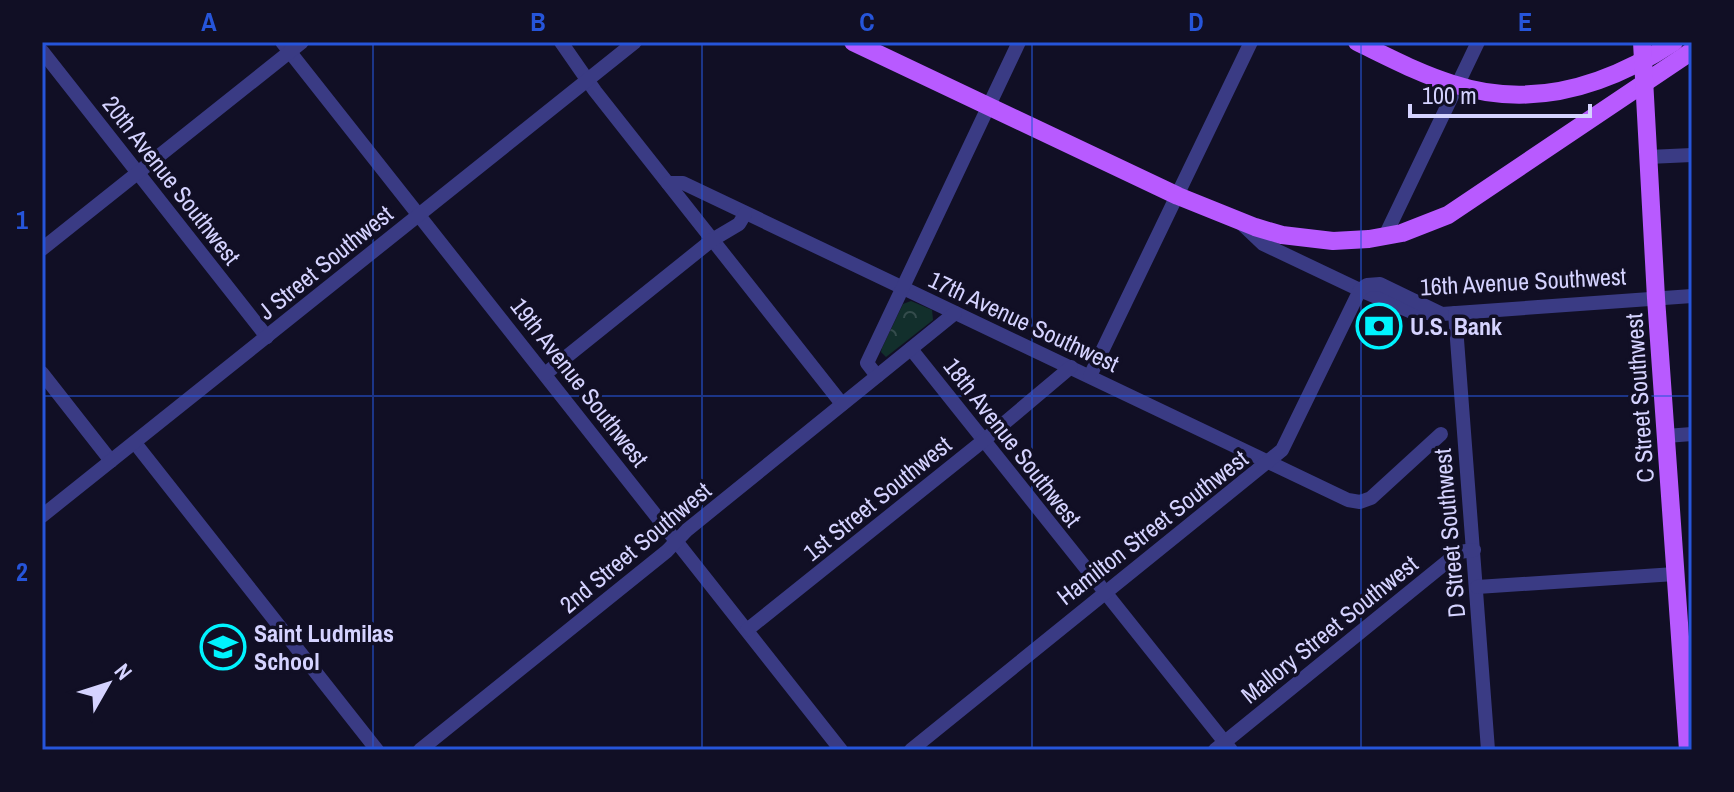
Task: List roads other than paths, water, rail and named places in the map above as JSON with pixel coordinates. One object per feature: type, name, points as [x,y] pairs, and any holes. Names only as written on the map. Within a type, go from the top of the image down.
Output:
[{"type":"main road","points":[[853,42],[1178,196],[1236,220],[1282,235],[1348,241],[1385,236],[1425,225],[1468,203],[1692,51]]},
{"type":"main road","points":[[1357,42],[1457,86],[1515,96],[1555,93],[1595,83],[1643,61],[1674,42]]},
{"type":"main road","name":"C Street Southwest","points":[[1642,42],[1656,298],[1688,750]]},
{"type":"street","points":[[42,249],[138,173],[286,47],[302,42]]},
{"type":"street","points":[[561,42],[842,404]]},
{"type":"street","name":"J Street Southwest","points":[[42,516],[635,42]]},
{"type":"street","points":[[877,376],[867,363],[1019,42]]},
{"type":"street","points":[[1090,376],[1251,42]]},
{"type":"street","points":[[1385,236],[1478,42]]},
{"type":"street","name":"19th Avenue Southwest","points":[[286,47],[841,750]]},
{"type":"street","name":"20th Avenue Southwest","points":[[42,51],[267,337]]},
{"type":"street","points":[[1648,157],[1692,155]]},
{"type":"street","name":"17th Avenue Southwest","points":[[668,183],[683,183],[1348,500],[1360,502],[1371,498],[1441,434]]},
{"type":"street","points":[[545,374],[712,240],[739,224],[745,214]]},
{"type":"street","name":"16th Avenue Southwest","points":[[1236,220],[1263,244],[1412,312],[1449,314],[1692,296]]},
{"type":"street","name":"Hamilton Street Southwest","points":[[911,750],[1282,450],[1360,290]]},
{"type":"street","name":"2nd Street Southwest","points":[[420,750],[955,313]]},
{"type":"street","name":"D Street Southwest","points":[[1449,314],[1474,550],[1488,750]]},
{"type":"street","name":"18th Avenue Southwest","points":[[911,349],[1223,747]]},
{"type":"street","name":"1st Street Southwest","points":[[747,630],[1071,367]]},
{"type":"street","points":[[42,373],[111,461]]},
{"type":"street","points":[[1666,436],[1692,434]]},
{"type":"street","points":[[135,443],[377,750]]},
{"type":"street","name":"Mallory Street Southwest","points":[[1223,747],[1459,552],[1474,550]]},
{"type":"street","points":[[1477,587],[1675,574]]},
{"type":"place","name":"U.S. Bank","points":[[1379,326]]},
{"type":"place","name":"Saint Ludmilas School","points":[[223,647]]}]
